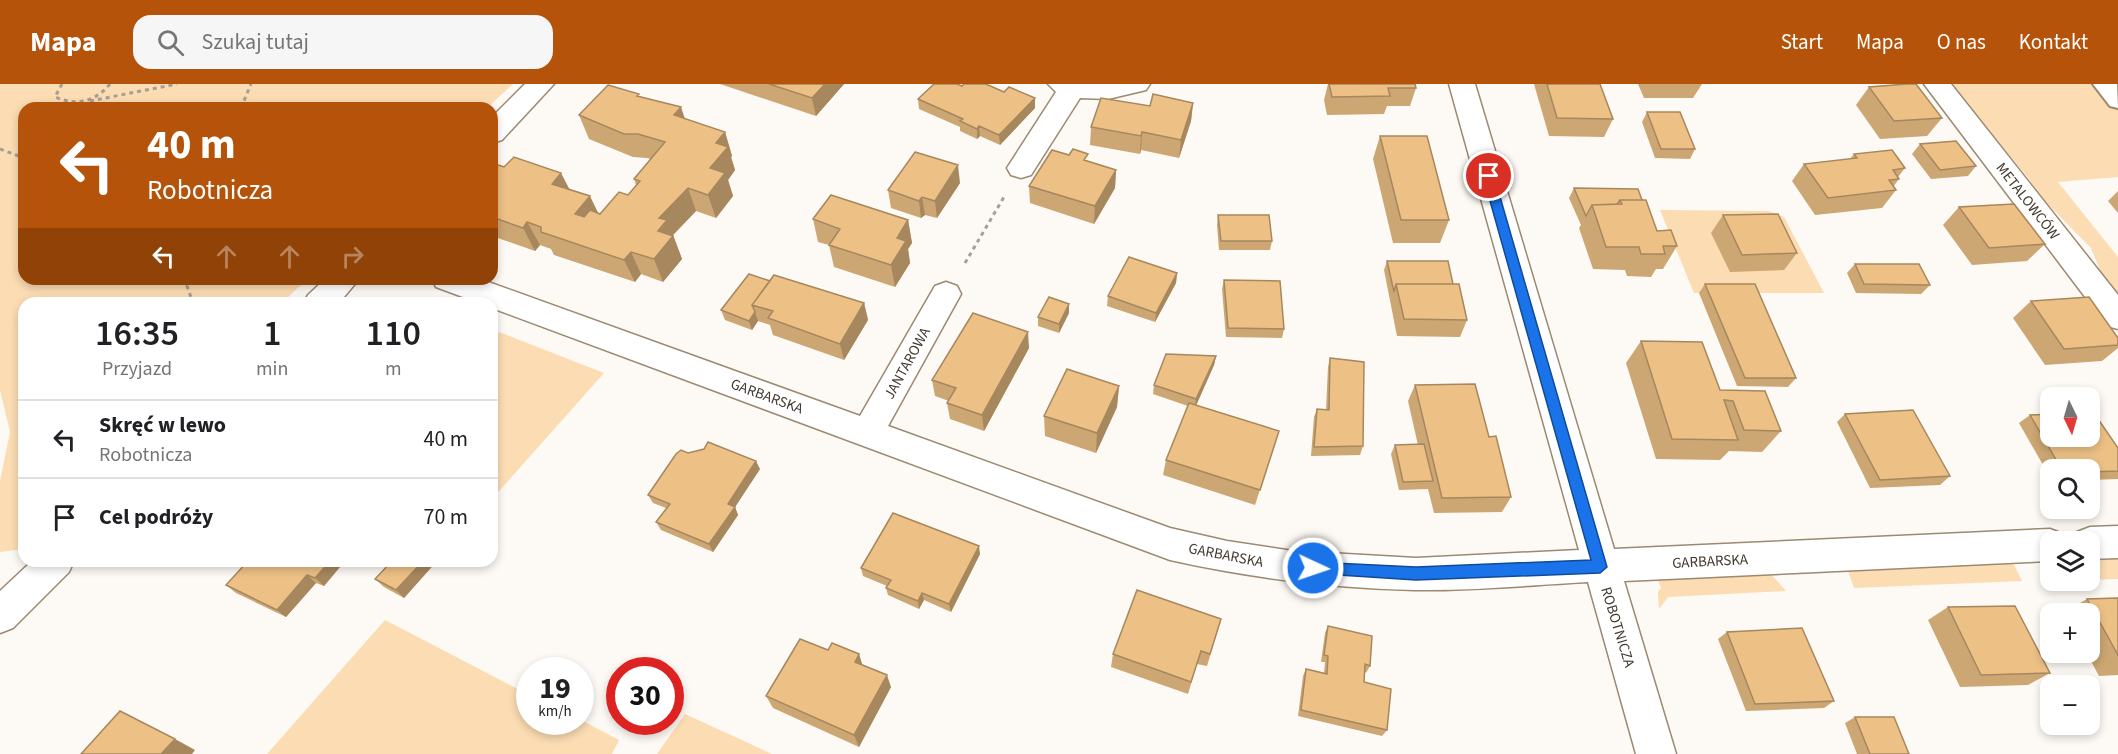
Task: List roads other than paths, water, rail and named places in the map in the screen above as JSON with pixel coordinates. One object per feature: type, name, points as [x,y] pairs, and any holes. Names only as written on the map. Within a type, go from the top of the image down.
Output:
[{"type":"street","points":[[498,127],[541,84]]},
{"type":"street","points":[[1021,168],[1067,86],[1095,91],[1137,84]]},
{"type":"street","name":"ROBOTNICZA","points":[[1462,84],[1656,754]]},
{"type":"street","name":"METALOWCÓW","points":[[1937,84],[2118,317]]},
{"type":"street","points":[[326,297],[338,285]]},
{"type":"street","name":"GARBARSKA","points":[[464,285],[497,297]]},
{"type":"street","name":"JANTAROWA","points":[[868,432],[946,294]]},
{"type":"street","name":"GARBARSKA","points":[[498,298],[1170,544],[1227,557],[1293,567],[1416,573],[1600,567],[2040,545]]},
{"type":"street","points":[[2100,543],[2118,542]]},
{"type":"street","points":[[6,602],[49,567]]},
{"type":"lane","points":[[2104,84],[2118,100]]}]
